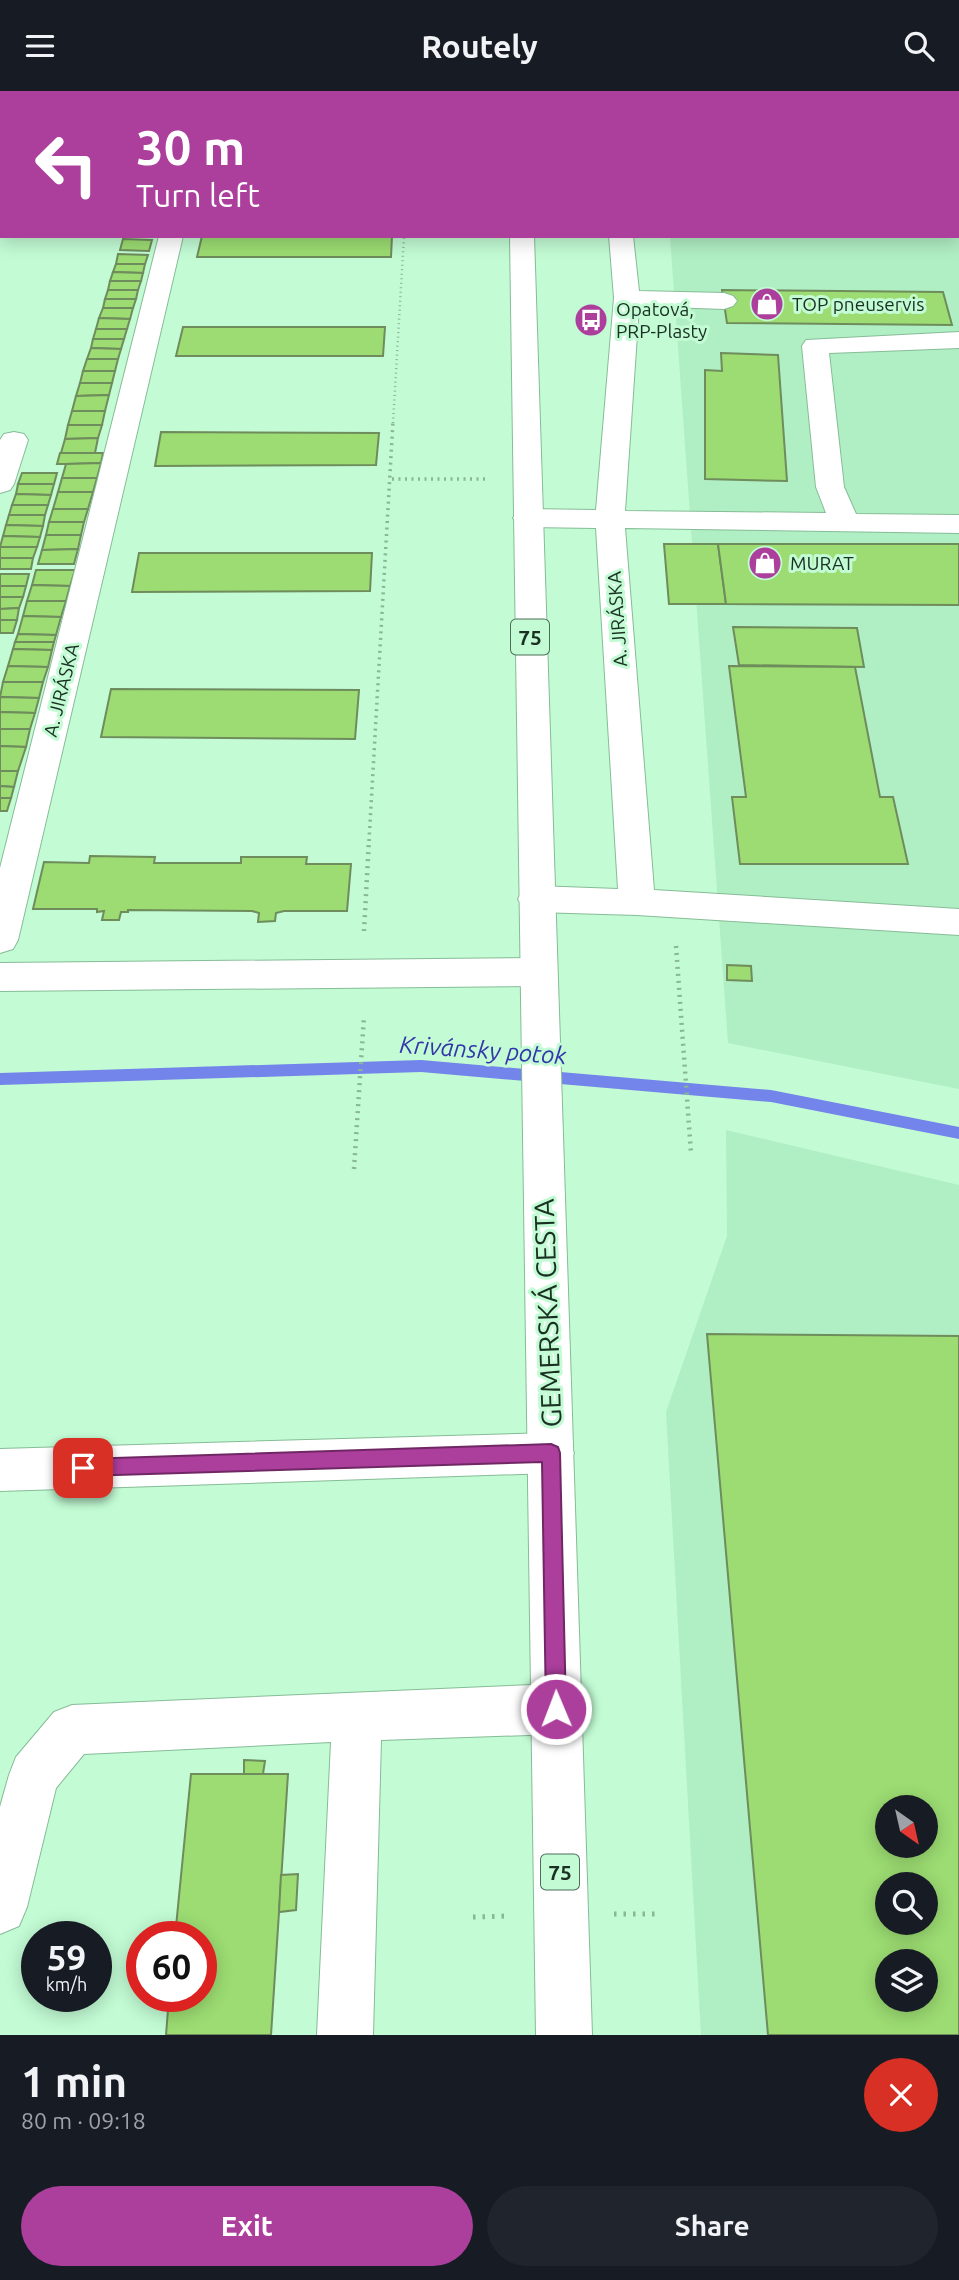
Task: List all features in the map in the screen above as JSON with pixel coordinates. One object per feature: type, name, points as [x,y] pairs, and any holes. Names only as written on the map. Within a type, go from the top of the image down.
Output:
[{"type":"street","name":"A. JIRÁSKA","points":[[0,940],[171,238]]},
{"type":"street","name":"75","points":[[522,238],[538,972]]},
{"type":"street","name":"A. JIRÁSKA","points":[[621,238],[626,299],[610,519],[636,902]]},
{"type":"street","points":[[626,299],[724,301]]},
{"type":"street","points":[[845,523],[830,487],[815,345],[959,340]]},
{"type":"street","points":[[0,484],[14,440]]},
{"type":"street","points":[[528,518],[959,524]]},
{"type":"street","points":[[536,899],[636,902],[959,922]]},
{"type":"street","points":[[0,977],[363,990],[538,972]]},
{"type":"street","name":"GEMERSKÁ CESTA","points":[[538,972],[564,2035]]},
{"type":"street","points":[[0,1471],[551,1453]]},
{"type":"street","points":[[0,1907],[34,1776],[72,1730],[556,1709]]},
{"type":"street","points":[[345,2035],[357,1716]]},
{"type":"path","points":[[354,1169],[404,238]]},
{"type":"path","points":[[636,902],[674,920],[691,1153]]},
{"type":"shaded area","points":[[670,238],[959,238],[959,1089],[728,1043]]},
{"type":"shaded area","points":[[726,1130],[959,1185],[959,2035],[701,2035],[666,1412],[727,1236]]},
{"type":"building","points":[[202,238],[392,238],[391,257],[197,257]]},
{"type":"building","points":[[123,239],[152,240],[149,251],[120,250]]},
{"type":"building","points":[[118,254],[148,255],[145,264],[116,264]]},
{"type":"building","points":[[116,264],[145,264],[143,273],[113,272]]},
{"type":"building","points":[[113,272],[143,273],[141,281],[110,281]]},
{"type":"building","points":[[110,281],[141,281],[138,290],[108,290]]},
{"type":"building","points":[[108,290],[138,290],[136,299],[105,299]]},
{"type":"building","points":[[722,290],[943,292],[952,325],[727,323]]},
{"type":"building","points":[[105,299],[136,299],[133,308],[103,308]]},
{"type":"building","points":[[103,308],[133,308],[130,319],[99,318]]},
{"type":"building","points":[[99,318],[130,319],[127,329],[96,329]]},
{"type":"building","points":[[183,327],[385,327],[383,356],[176,356]]},
{"type":"building","points":[[96,329],[127,329],[124,339],[93,339]]},
{"type":"building","points":[[93,339],[124,339],[121,349],[91,348]]},
{"type":"building","points":[[91,348],[121,349],[118,359],[87,359]]},
{"type":"building","points":[[721,353],[778,355],[787,481],[705,479],[705,370],[722,371]]},
{"type":"building","points":[[87,359],[118,359],[115,371],[83,371]]},
{"type":"building","points":[[83,371],[115,371],[112,383],[80,383]]},
{"type":"building","points":[[80,383],[112,383],[109,395],[76,396]]},
{"type":"building","points":[[109,395],[105,411],[72,411],[76,396]]},
{"type":"building","points":[[72,411],[105,411],[102,425],[68,425]]},
{"type":"building","points":[[68,425],[102,425],[98,438],[65,439]]},
{"type":"building","points":[[161,432],[379,433],[376,465],[155,466]]},
{"type":"building","points":[[98,438],[95,453],[61,453],[65,439]]},
{"type":"building","points":[[60,453],[103,453],[101,463],[57,464]]},
{"type":"building","points":[[101,463],[97,478],[62,478],[66,464]]},
{"type":"building","points":[[22,473],[57,473],[54,484],[18,484]]},
{"type":"building","points":[[62,478],[97,478],[93,492],[58,492]]},
{"type":"building","points":[[18,484],[54,484],[51,495],[16,494]]},
{"type":"building","points":[[58,492],[93,492],[88,509],[53,509]]},
{"type":"building","points":[[16,494],[51,495],[48,505],[12,505]]},
{"type":"building","points":[[12,505],[48,505],[45,515],[9,515]]},
{"type":"building","points":[[53,509],[88,509],[84,522],[49,522]]},
{"type":"building","points":[[9,515],[45,515],[43,526],[6,525]]},
{"type":"building","points":[[49,522],[84,522],[81,535],[46,535]]},
{"type":"building","points":[[6,525],[43,526],[40,537],[3,536]]},
{"type":"building","points":[[46,535],[81,535],[78,549],[42,550]]},
{"type":"building","points":[[3,536],[40,537],[37,547],[0,547]]},
{"type":"building","points":[[664,544],[718,544],[726,604],[669,604]]},
{"type":"building","points":[[718,544],[959,544],[959,605],[726,604]]},
{"type":"building","points":[[0,547],[37,547],[33,558],[0,558]]},
{"type":"building","points":[[78,549],[74,564],[38,564],[42,550]]},
{"type":"building","points":[[139,553],[372,553],[370,591],[132,592]]},
{"type":"building","points":[[0,558],[33,558],[31,569],[0,569]]},
{"type":"building","points":[[36,570],[75,570],[70,586],[32,585]]},
{"type":"building","points":[[0,574],[29,574],[26,586],[0,586]]},
{"type":"building","points":[[32,585],[70,586],[66,601],[27,601]]},
{"type":"building","points":[[0,586],[26,586],[23,597],[0,597]]},
{"type":"building","points":[[0,597],[23,597],[19,608],[0,609]]},
{"type":"building","points":[[27,601],[66,601],[61,617],[23,616]]},
{"type":"building","points":[[19,608],[17,620],[0,620],[0,609]]},
{"type":"building","points":[[23,616],[61,617],[56,635],[18,634]]},
{"type":"building","points":[[0,620],[17,620],[13,633],[0,633]]},
{"type":"building","points":[[733,627],[857,628],[864,667],[739,665]]},
{"type":"building","points":[[18,634],[56,635],[54,642],[15,642]]},
{"type":"building","points":[[15,642],[54,642],[52,650],[13,649]]},
{"type":"building","points":[[13,649],[52,650],[48,667],[8,666]]},
{"type":"building","points":[[8,666],[48,667],[43,682],[3,682]]},
{"type":"building","points":[[729,666],[855,667],[880,797],[893,797],[908,864],[740,864],[732,797],[746,797]]},
{"type":"building","points":[[3,682],[43,682],[39,698],[0,697]]},
{"type":"building","points":[[111,689],[359,690],[355,739],[101,737]]},
{"type":"building","points":[[0,697],[39,698],[35,713],[0,712]]},
{"type":"building","points":[[0,712],[35,713],[30,729],[0,729]]},
{"type":"building","points":[[0,729],[30,729],[26,747],[0,746]]},
{"type":"building","points":[[0,746],[26,747],[18,771],[0,771]]},
{"type":"building","points":[[0,771],[18,771],[14,787],[0,786]]},
{"type":"building","points":[[0,786],[14,787],[11,798],[0,798]]},
{"type":"building","points":[[0,798],[11,798],[7,811],[0,811]]},
{"type":"building","points":[[90,856],[155,857],[154,863],[241,863],[241,857],[307,857],[306,864],[351,864],[347,911],[284,911],[276,913],[275,921],[258,922],[259,913],[252,911],[128,910],[121,912],[119,920],[102,920],[104,911],[97,912],[97,909],[33,909],[44,862],[89,863]]},
{"type":"building","points":[[727,965],[751,966],[752,981],[727,980]]},
{"type":"building","points":[[707,1334],[959,1336],[959,2035],[768,2035]]},
{"type":"building","points":[[244,1760],[265,1761],[263,1774],[244,1774]]},
{"type":"building","points":[[191,1774],[288,1774],[271,2035],[166,2035],[168,2012],[217,2012],[217,1921],[177,1921]]},
{"type":"building","points":[[298,1874],[296,1910],[279,1912],[281,1875]]},
{"type":"waterway","name":"Krivánsky potok","points":[[0,1079],[421,1066],[771,1096],[959,1133]]},
{"type":"place","name":"TOP pneuservis","points":[[767,304]]},
{"type":"place","name":"Opatová, PRP-Plasty","points":[[591,320]]},
{"type":"place","name":"MURAT","points":[[765,563]]},
{"type":"route","points":[[83,1468],[551,1453],[556,1709]]}]
